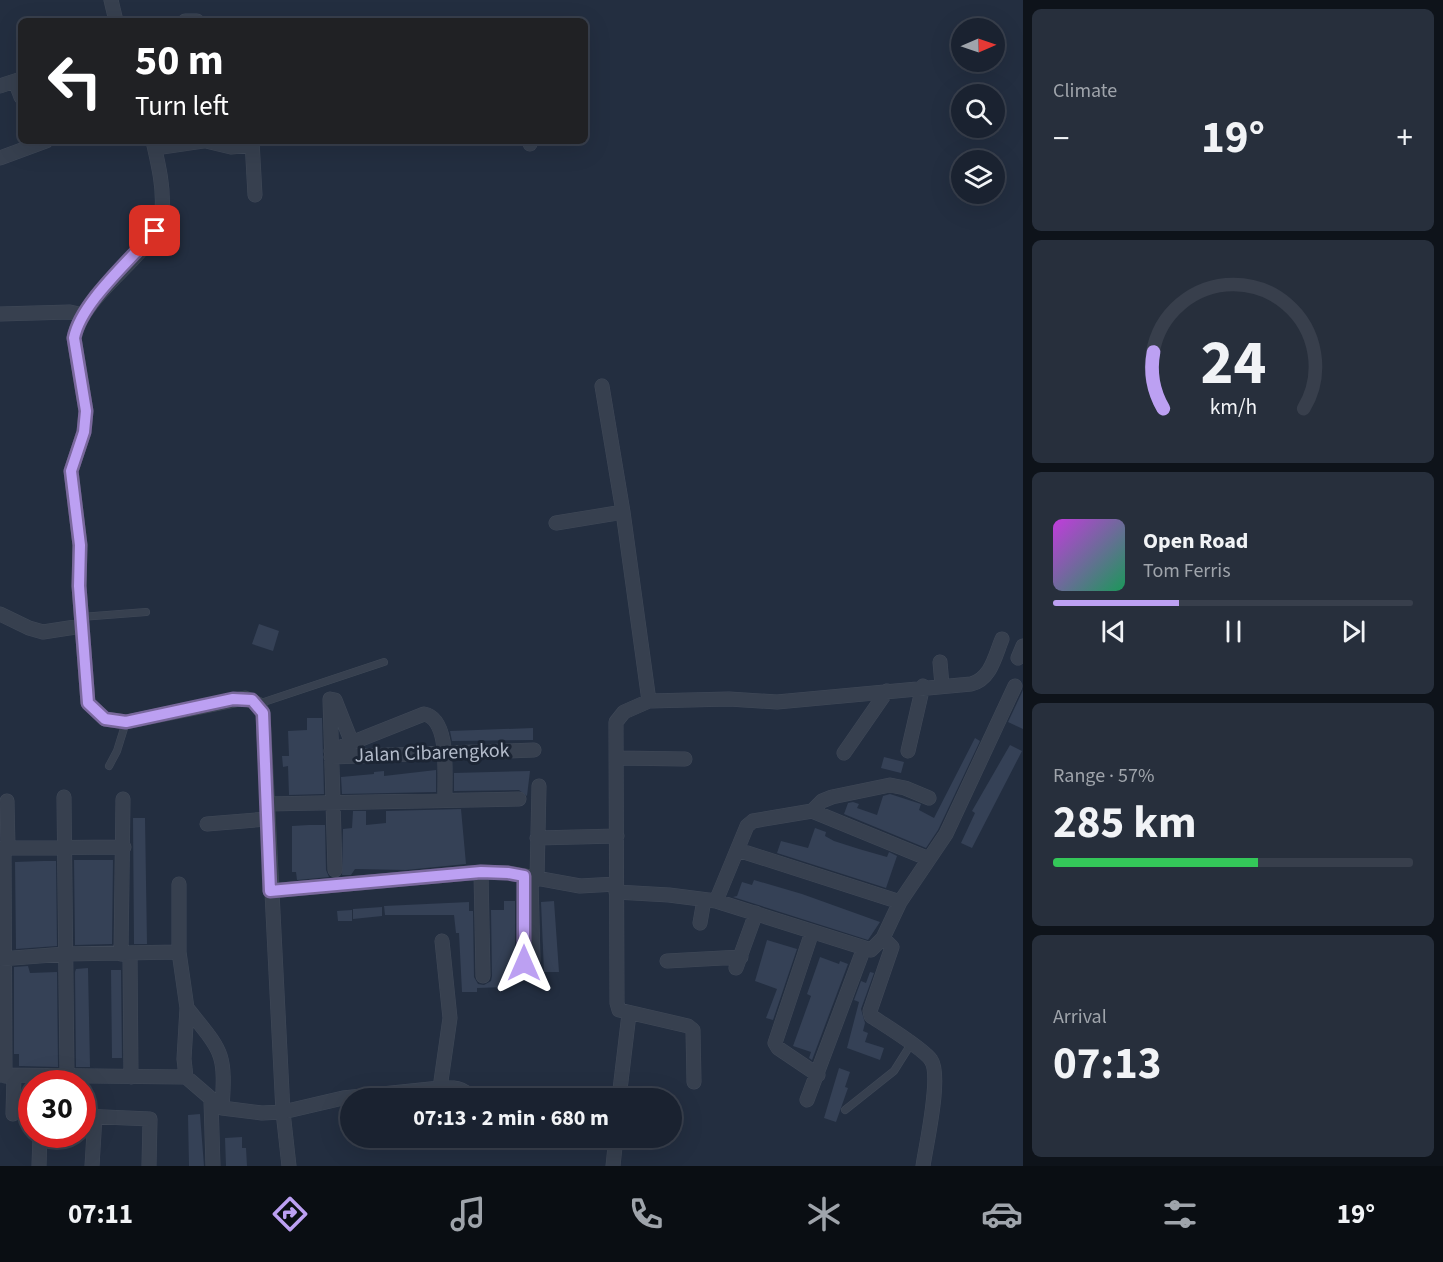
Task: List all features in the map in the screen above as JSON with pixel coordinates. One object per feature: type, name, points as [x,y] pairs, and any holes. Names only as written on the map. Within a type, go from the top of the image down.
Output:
[{"type":"street","points":[[111,0],[115,18]]},
{"type":"street","points":[[0,86],[18,80]]},
{"type":"street","points":[[0,158],[35,144]]},
{"type":"street","points":[[218,144],[231,147],[247,144]]},
{"type":"street","points":[[252,144],[255,195]]},
{"type":"street","points":[[154,145],[161,182],[162,212],[159,223],[132,259],[88,306],[82,315],[74,338],[87,423],[71,471],[80,545],[81,622],[88,703],[105,719],[126,722],[233,699],[252,700],[258,704],[263,713],[270,891],[283,1112],[289,1166]]},
{"type":"street","points":[[0,314],[70,312],[82,315]]},
{"type":"street","points":[[602,386],[623,512],[649,701]]},
{"type":"street","points":[[555,523],[623,512]]},
{"type":"street","points":[[0,614],[34,630],[51,632],[81,622]]},
{"type":"street","points":[[694,1082],[693,1030],[688,1026],[628,1014],[619,1010],[617,1003],[618,758],[616,728],[619,716],[649,701],[729,699],[777,702],[923,686],[971,684],[983,679],[989,671],[1002,639]]},
{"type":"street","points":[[940,662],[942,685]]},
{"type":"street","points":[[908,751],[923,686]]},
{"type":"street","points":[[270,891],[481,872],[508,873],[580,886],[616,888],[710,901],[756,913],[871,950],[883,938],[900,902],[946,834],[1015,686]]},
{"type":"street","points":[[844,753],[849,742],[887,691]]},
{"type":"street","points":[[335,870],[329,701],[333,698],[352,743]]},
{"type":"street","points":[[331,754],[352,743],[424,714],[435,719],[443,736],[445,800]]},
{"type":"street","name":"Jalan Cibarengkok","points":[[331,754],[534,750]]},
{"type":"street","points":[[618,758],[685,759]]},
{"type":"street","points":[[812,811],[822,801],[832,796],[890,785],[905,788],[929,798]]},
{"type":"street","points":[[530,878],[533,960],[532,964],[527,967],[524,963],[530,878],[537,838],[539,786]]},
{"type":"street","points":[[64,797],[67,1070]]},
{"type":"street","points":[[123,799],[131,1077]]},
{"type":"street","points":[[267,804],[519,799]]},
{"type":"street","points":[[7,801],[3,959],[6,1076],[13,1114]]},
{"type":"street","points":[[700,923],[738,850],[747,826],[753,821],[812,811],[929,859]]},
{"type":"street","points":[[207,824],[267,819]]},
{"type":"street","points":[[537,838],[617,836]]},
{"type":"street","points":[[4,850],[124,847]]},
{"type":"street","points":[[738,850],[900,902]]},
{"type":"street","points":[[481,872],[483,976]]},
{"type":"street","points":[[179,884],[179,952],[188,1008],[184,1059],[186,1077],[217,1105],[262,1113],[283,1112],[340,1099]]},
{"type":"street","points":[[667,961],[739,962],[756,913]]},
{"type":"street","points":[[812,932],[776,1043],[778,1048],[818,1075]]},
{"type":"street","points":[[883,938],[892,948],[870,1011],[871,1016],[929,1057],[935,1070],[933,1112],[923,1166]]},
{"type":"street","points":[[442,941],[450,1018],[440,1088],[457,1088]]},
{"type":"street","points":[[807,1100],[864,948]]},
{"type":"street","points":[[3,959],[65,954],[179,952]]},
{"type":"street","points":[[188,1008],[223,1057],[225,1071],[217,1105],[213,1166]]},
{"type":"street","points":[[620,1088],[628,1014]]},
{"type":"street","points":[[96,1076],[186,1077]]},
{"type":"street","points":[[96,1116],[150,1119],[149,1166]]},
{"type":"street","points":[[39,1166],[40,1148]]},
{"type":"street","points":[[91,1148],[92,1166]]},
{"type":"street","points":[[613,1166],[615,1148]]},
{"type":"lane","points":[[81,622],[146,612]]},
{"type":"lane","points":[[258,704],[384,662]]},
{"type":"lane","points":[[109,765],[117,751],[126,722]]},
{"type":"lane","points":[[845,1110],[894,1071],[910,1044]]},
{"type":"building","points":[[259,624],[279,631],[273,651],[252,644]]},
{"type":"building","points":[[1023,690],[1023,729],[1008,722]]},
{"type":"building","points":[[307,718],[322,718],[324,794],[289,795],[288,766],[283,767],[282,756],[289,756],[288,731],[307,730]]},
{"type":"building","points":[[533,728],[533,740],[452,741],[450,731]]},
{"type":"building","points":[[975,738],[980,741],[938,830],[926,848],[844,814],[848,803],[853,802],[859,804],[857,808],[877,815],[883,796],[890,794],[921,804],[919,810],[934,818]]},
{"type":"building","points":[[1010,745],[1022,751],[972,848],[961,843],[975,813],[972,811]]},
{"type":"building","points":[[884,757],[904,762],[901,773],[881,768]]},
{"type":"building","points":[[436,770],[436,792],[342,794],[341,777],[384,771],[384,776]]},
{"type":"building","points":[[530,771],[527,796],[519,790],[454,791],[454,773]]},
{"type":"building","points":[[461,809],[466,864],[406,870],[355,869],[351,875],[342,875],[343,829],[352,828],[353,811],[366,811],[366,825],[386,823],[386,811]]},
{"type":"building","points":[[133,818],[145,818],[147,944],[134,944]]},
{"type":"building","points":[[325,825],[326,870],[329,877],[297,880],[296,872],[292,872],[292,826]]},
{"type":"building","points":[[815,828],[826,832],[825,836],[834,841],[887,857],[889,852],[897,856],[886,888],[777,853],[781,841],[808,848]]},
{"type":"building","points":[[74,860],[113,860],[112,944],[75,945]]},
{"type":"building","points":[[56,861],[57,946],[16,949],[15,862]]},
{"type":"building","points":[[754,880],[802,894],[880,922],[868,940],[733,897],[737,896],[742,882],[752,885]]},
{"type":"building","points":[[504,901],[515,901],[515,963],[521,975],[505,975],[506,987],[477,988],[477,992],[462,992],[459,933],[456,933],[454,915],[385,915],[384,906],[469,902],[469,911],[473,911],[474,977],[478,984],[484,985],[491,981],[492,976],[491,910],[504,910]]},
{"type":"building","points":[[554,901],[559,972],[544,972],[541,902]]},
{"type":"building","points":[[382,907],[382,916],[353,919],[353,909]]},
{"type":"building","points":[[352,910],[352,921],[338,921],[337,911]]},
{"type":"building","points":[[767,940],[797,949],[773,1020],[766,1018],[777,989],[755,981]]},
{"type":"building","points":[[820,957],[839,964],[840,961],[848,964],[812,1060],[809,1058],[811,1052],[793,1046],[811,996],[807,994]]},
{"type":"building","points":[[28,966],[30,973],[57,972],[58,1067],[19,1066],[19,1054],[14,1054],[14,967]]},
{"type":"building","points":[[88,968],[90,1067],[76,1067],[75,972],[76,969]]},
{"type":"building","points":[[111,970],[121,970],[122,1058],[112,1058]]},
{"type":"building","points":[[870,972],[874,973],[861,1009],[865,1023],[863,1031],[868,1033],[865,1042],[884,1048],[880,1060],[847,1048],[859,1002],[854,1000],[861,981],[866,983]]},
{"type":"building","points":[[839,1068],[850,1072],[845,1087],[848,1088],[836,1122],[824,1118]]},
{"type":"building","points":[[200,1114],[204,1166],[189,1166],[188,1115]]},
{"type":"building","points":[[242,1137],[242,1148],[246,1148],[247,1166],[226,1166],[225,1138]]},
{"type":"route","points":[[155,231],[88,306],[76,328],[74,338],[87,423],[71,471],[80,545],[79,586],[88,703],[92,710],[105,719],[126,722],[233,699],[252,700],[258,704],[263,713],[270,891],[481,872],[524,876],[524,963]]}]
